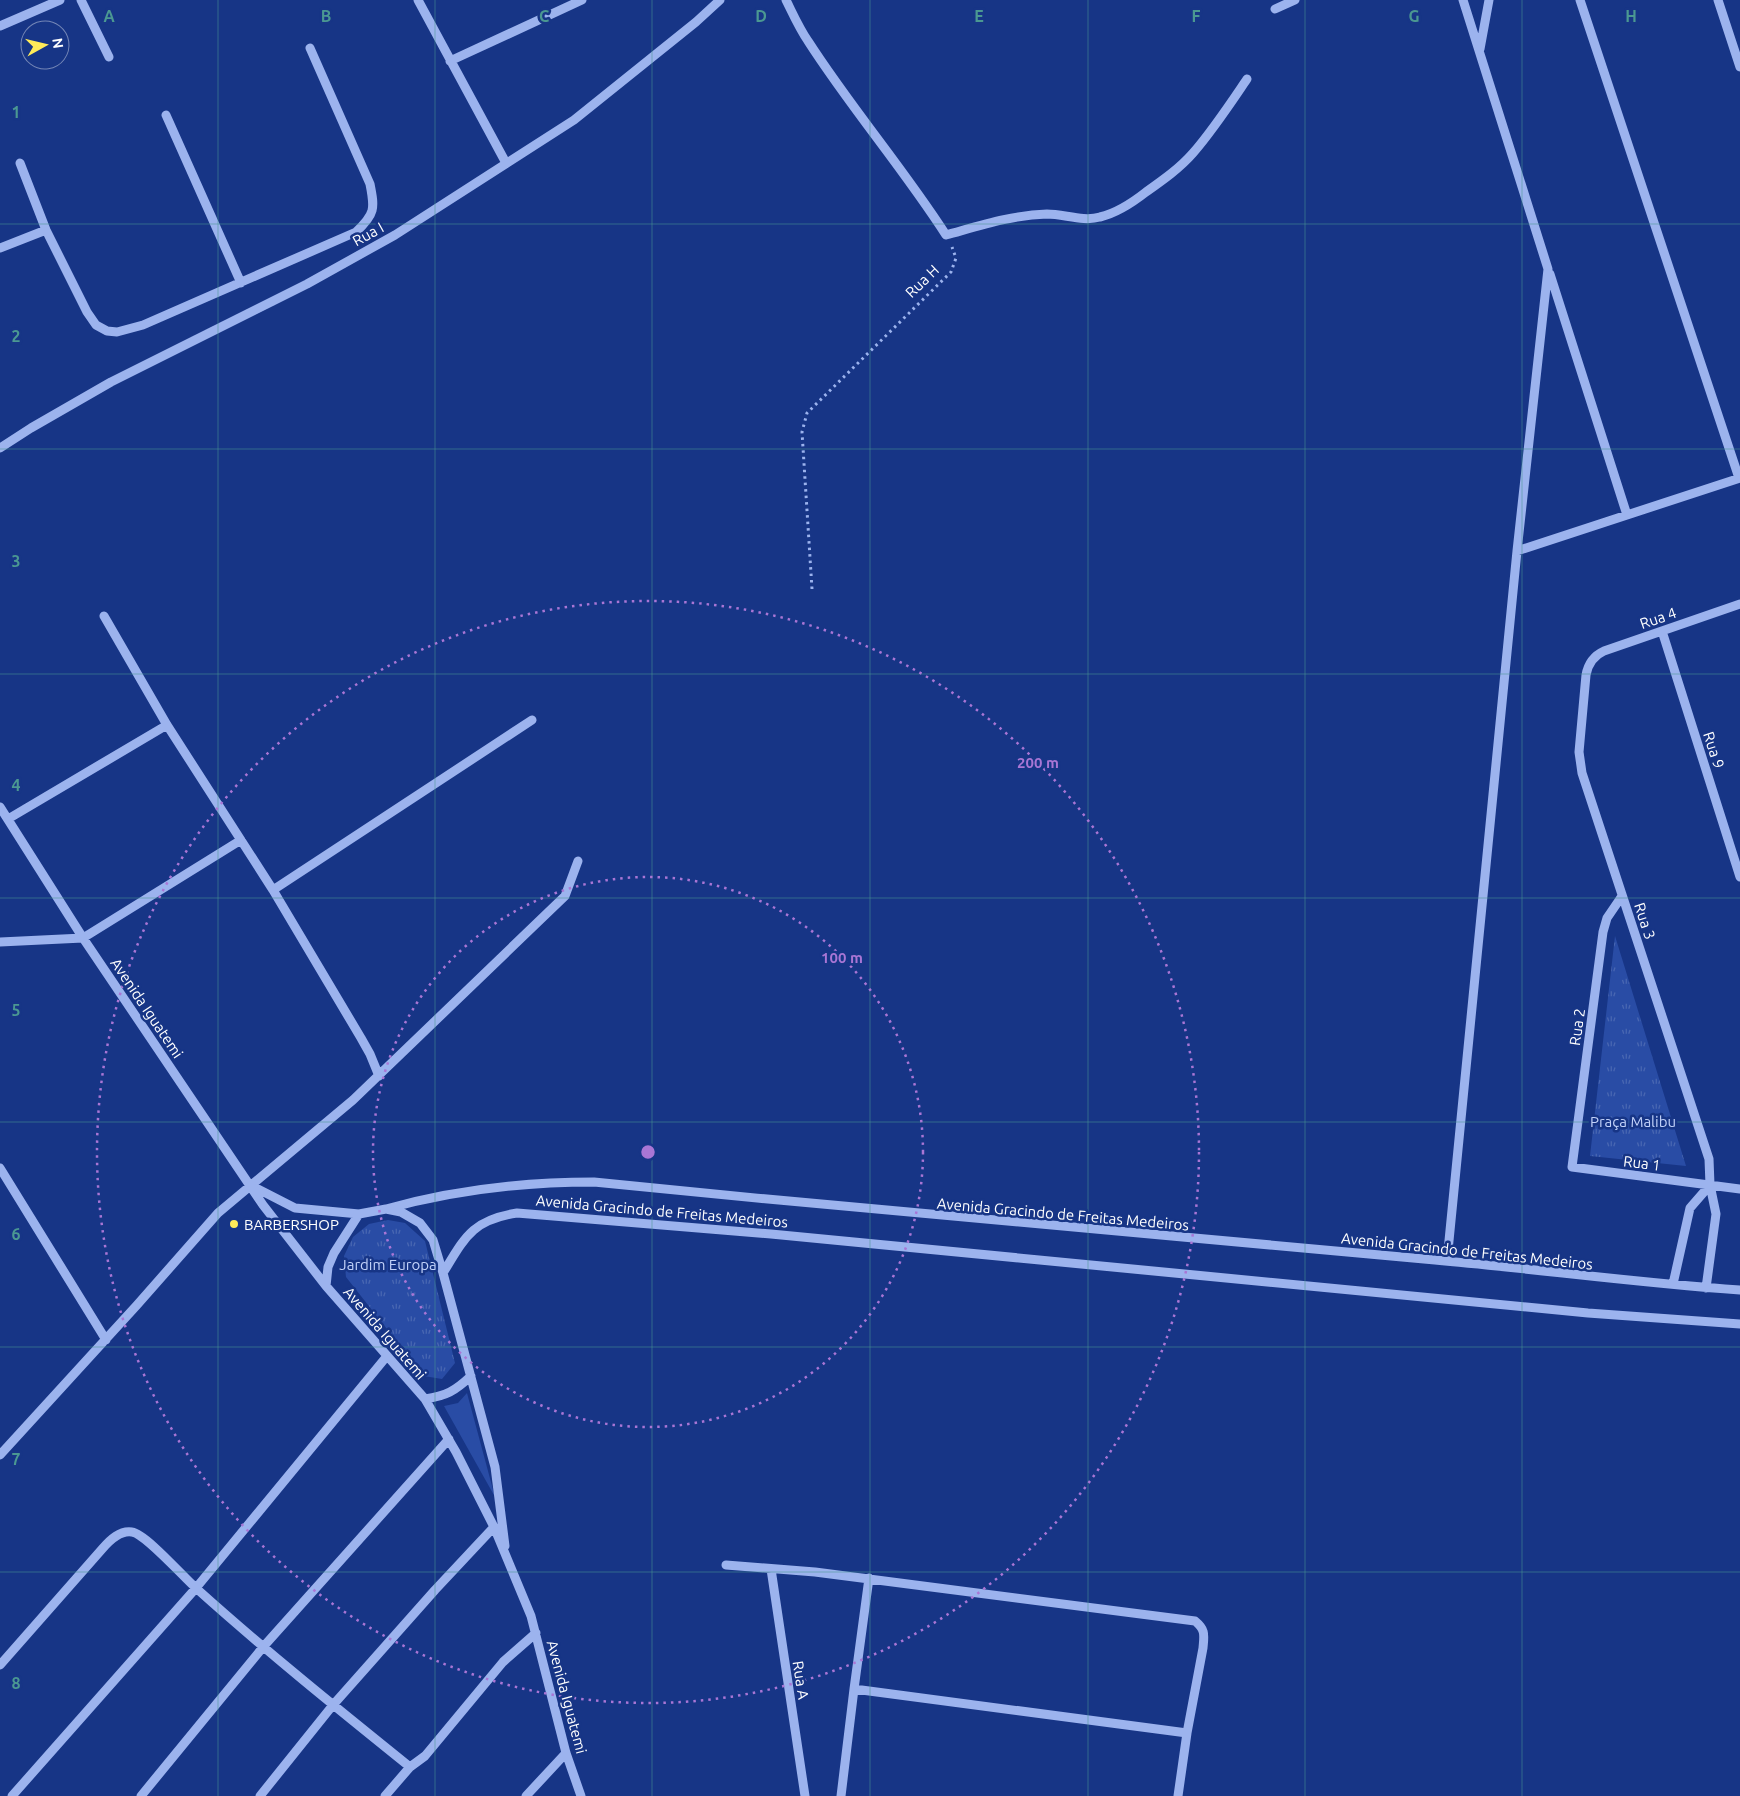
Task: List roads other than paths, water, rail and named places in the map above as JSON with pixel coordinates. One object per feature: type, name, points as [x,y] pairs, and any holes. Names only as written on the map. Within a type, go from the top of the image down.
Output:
[{"type":"street","points":[[0,26],[60,0]]},
{"type":"street","points":[[81,0],[109,57]]},
{"type":"street","points":[[418,0],[506,163]]},
{"type":"street","points":[[450,61],[582,0]]},
{"type":"street","name":"Rua I","points":[[0,448],[111,382],[306,284],[395,235],[574,120],[696,22],[720,0]]},
{"type":"street","points":[[786,0],[807,39],[853,107],[923,200],[946,235],[1011,218],[1032,215],[1050,214],[1098,218],[1129,205],[1172,173],[1192,154],[1247,79]]},
{"type":"street","points":[[1275,9],[1295,0]]},
{"type":"street","points":[[1463,0],[1627,514]]},
{"type":"street","points":[[1480,52],[1489,0]]},
{"type":"street","points":[[1517,551],[1739,478],[1580,0]]},
{"type":"street","points":[[1718,0],[1740,68]]},
{"type":"street","points":[[20,163],[46,230],[87,312],[96,325],[107,331],[117,332],[143,325],[356,232],[370,219],[374,203],[370,184],[310,48]]},
{"type":"street","points":[[166,115],[240,283]]},
{"type":"street","points":[[0,248],[46,230]]},
{"type":"street","points":[[1447,1261],[1517,551],[1548,268]]},
{"type":"street","name":"Rua 4","points":[[1589,663],[1604,651],[1740,604]]},
{"type":"street","points":[[104,616],[167,725],[273,890],[361,1038],[379,1076]]},
{"type":"street","name":"Rua 9","points":[[1662,631],[1740,876]]},
{"type":"street","name":"Rua 3","points":[[1589,663],[1586,675],[1579,762],[1709,1159],[1710,1185],[1716,1214],[1706,1288]]},
{"type":"street","points":[[273,890],[532,720]]},
{"type":"street","points":[[8,819],[167,725]]},
{"type":"street","name":"Avenida Iguatemi","points":[[0,807],[83,938],[249,1185],[292,1244],[326,1286],[424,1399],[449,1439],[494,1527],[531,1616],[566,1752],[581,1796]]},
{"type":"street","points":[[0,942],[83,938],[241,840]]},
{"type":"street","points":[[0,1455],[106,1340],[218,1212],[353,1100],[565,896],[578,861]]},
{"type":"street","name":"Rua 2","points":[[1572,1167],[1603,932],[1607,918],[1622,896]]},
{"type":"street","name":"Rua 1","points":[[1572,1167],[1740,1189]]},
{"type":"street","points":[[0,1168],[106,1340]]},
{"type":"street","name":"Avenida Gracindo de Freitas Medeiros","points":[[249,1185],[295,1208],[359,1214],[386,1209],[425,1198],[492,1187],[560,1182],[594,1182],[964,1219],[1447,1261],[1592,1278],[1740,1290]]},
{"type":"street","points":[[1673,1284],[1690,1208],[1710,1185]]},
{"type":"street","points":[[386,1209],[401,1212],[420,1222],[433,1240],[495,1467],[506,1555]]},
{"type":"street","name":"Avenida Gracindo de Freitas Medeiros","points":[[443,1273],[458,1247],[469,1234],[491,1219],[517,1212],[771,1234],[1588,1313],[1740,1324]]},
{"type":"street","points":[[326,1286],[328,1267],[334,1253],[359,1214]]},
{"type":"street","points":[[12,1796],[196,1588],[387,1356]]},
{"type":"street","points":[[424,1399],[440,1397],[457,1389],[471,1376]]},
{"type":"street","points":[[141,1796],[264,1646],[449,1439]]},
{"type":"street","points":[[260,1796],[333,1705],[494,1527]]},
{"type":"street","points":[[0,1665],[103,1548],[113,1538],[122,1533],[132,1532],[144,1538],[196,1588],[333,1705],[410,1767]]},
{"type":"street","points":[[726,1565],[869,1578],[1195,1621],[1202,1627],[1204,1635],[1186,1733],[1178,1796]]},
{"type":"street","name":"Rua A","points":[[770,1569],[805,1796]]},
{"type":"street","points":[[843,1796],[854,1690],[869,1578]]},
{"type":"street","points":[[386,1796],[410,1767],[425,1756],[503,1662],[536,1633]]},
{"type":"street","points":[[854,1690],[1186,1733]]},
{"type":"street","points":[[526,1796],[566,1752]]},
{"type":"place","name":"BARBERSHOP","points":[[234,1224]]},
{"type":"park label","name":"Praça Malibu","points":[[1633,1121]]},
{"type":"park label","name":"Jardim Europa","points":[[388,1264]]}]
